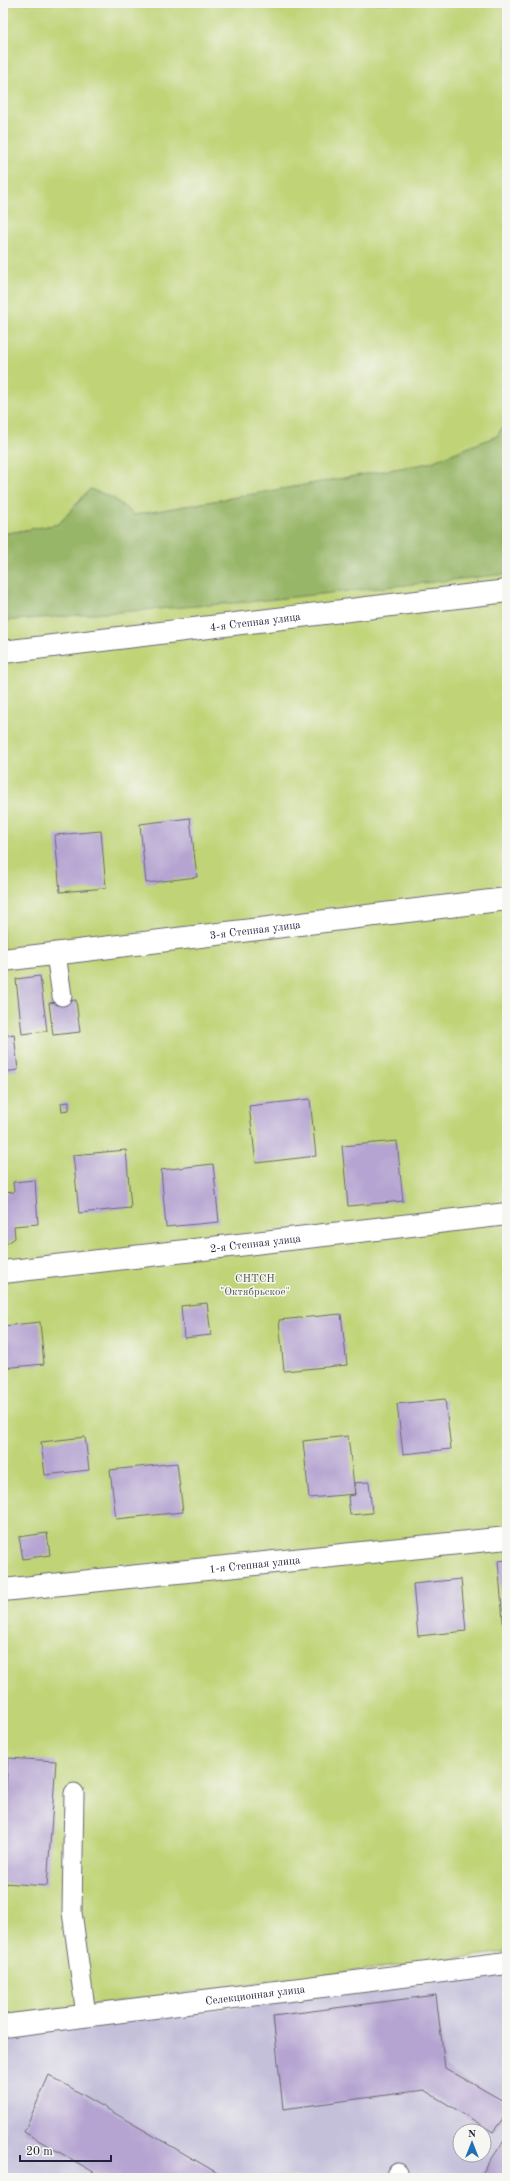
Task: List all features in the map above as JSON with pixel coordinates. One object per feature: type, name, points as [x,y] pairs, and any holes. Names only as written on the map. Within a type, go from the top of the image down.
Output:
[{"type":"street","name":"4-я Степная улица","points":[[3,652],[507,591]]},
{"type":"street","name":"3-я Степная улица","points":[[3,960],[507,899]]},
{"type":"street","name":"2-я Степная улица","points":[[3,1272],[507,1214]]},
{"type":"street","name":"1-я Степная улица","points":[[3,1590],[507,1538]]},
{"type":"street","name":"Селекционная улица","points":[[3,2026],[507,1963]]},
{"type":"lane","points":[[56,954],[62,996]]},
{"type":"lane","points":[[74,1793],[72,1912],[86,2015]]},
{"type":"shaded area","points":[[507,1972],[507,2178],[3,2178],[3,2036]]},
{"type":"green space","points":[[3,3],[507,3],[507,421],[497,436],[429,463],[134,515],[113,498],[90,489],[59,524],[3,534]]},
{"type":"green space","points":[[507,421],[507,574],[248,602],[3,621],[3,534],[59,524],[90,489],[113,498],[134,515],[429,463],[497,436]]},
{"type":"green space","name":"СНТСН \"Октябрьское\"","points":[[507,539],[507,1952],[3,2016],[3,616]]},
{"type":"building","points":[[190,818],[197,877],[146,883],[140,824]]},
{"type":"building","points":[[101,831],[106,888],[60,892],[55,835]]},
{"type":"building","points":[[40,976],[47,1031],[22,1034],[16,979]]},
{"type":"building","points":[[76,1000],[80,1032],[53,1035],[49,1003]]},
{"type":"building","points":[[14,1034],[18,1070],[4,1072],[5,1075],[3,1075],[3,1036]]},
{"type":"building","points":[[310,1099],[316,1156],[256,1163],[249,1106]]},
{"type":"building","points":[[69,1102],[69,1110],[62,1111],[61,1103]]},
{"type":"building","points":[[397,1141],[403,1201],[348,1206],[342,1146]]},
{"type":"building","points":[[126,1150],[131,1208],[79,1213],[73,1155]]},
{"type":"building","points":[[213,1164],[219,1222],[166,1227],[161,1170]]},
{"type":"building","points":[[35,1180],[38,1224],[14,1226],[15,1238],[8,1243],[3,1243],[3,1193],[14,1192],[13,1182]]},
{"type":"building","points":[[207,1303],[211,1335],[184,1338],[181,1306]]},
{"type":"building","points":[[341,1314],[347,1365],[284,1371],[279,1320]]},
{"type":"building","points":[[40,1322],[44,1364],[3,1368],[3,1326]]},
{"type":"building","points":[[445,1399],[451,1449],[403,1454],[397,1404]]},
{"type":"building","points":[[348,1436],[355,1494],[309,1498],[303,1441]]},
{"type":"building","points":[[85,1437],[89,1470],[45,1475],[41,1442]]},
{"type":"building","points":[[177,1463],[183,1512],[116,1519],[110,1470]]},
{"type":"building","points":[[369,1482],[372,1513],[350,1515],[348,1496],[355,1495],[354,1483]]},
{"type":"building","points":[[47,1533],[50,1555],[23,1559],[19,1537]]},
{"type":"building","points":[[507,1560],[507,1631],[504,1632],[498,1561]]},
{"type":"building","points":[[461,1579],[466,1631],[418,1636],[413,1584]]},
{"type":"building","points":[[8,1758],[56,1761],[47,1886],[3,1883],[3,1832]]},
{"type":"building","points":[[436,1995],[445,2068],[507,2103],[507,2113],[493,2132],[492,2123],[478,2123],[424,2090],[283,2109],[273,2016]]},
{"type":"building","points":[[49,2075],[226,2178],[104,2178],[24,2132]]},
{"type":"building","points":[[507,2136],[507,2178],[479,2178],[489,2163],[492,2163],[492,2158]]}]
